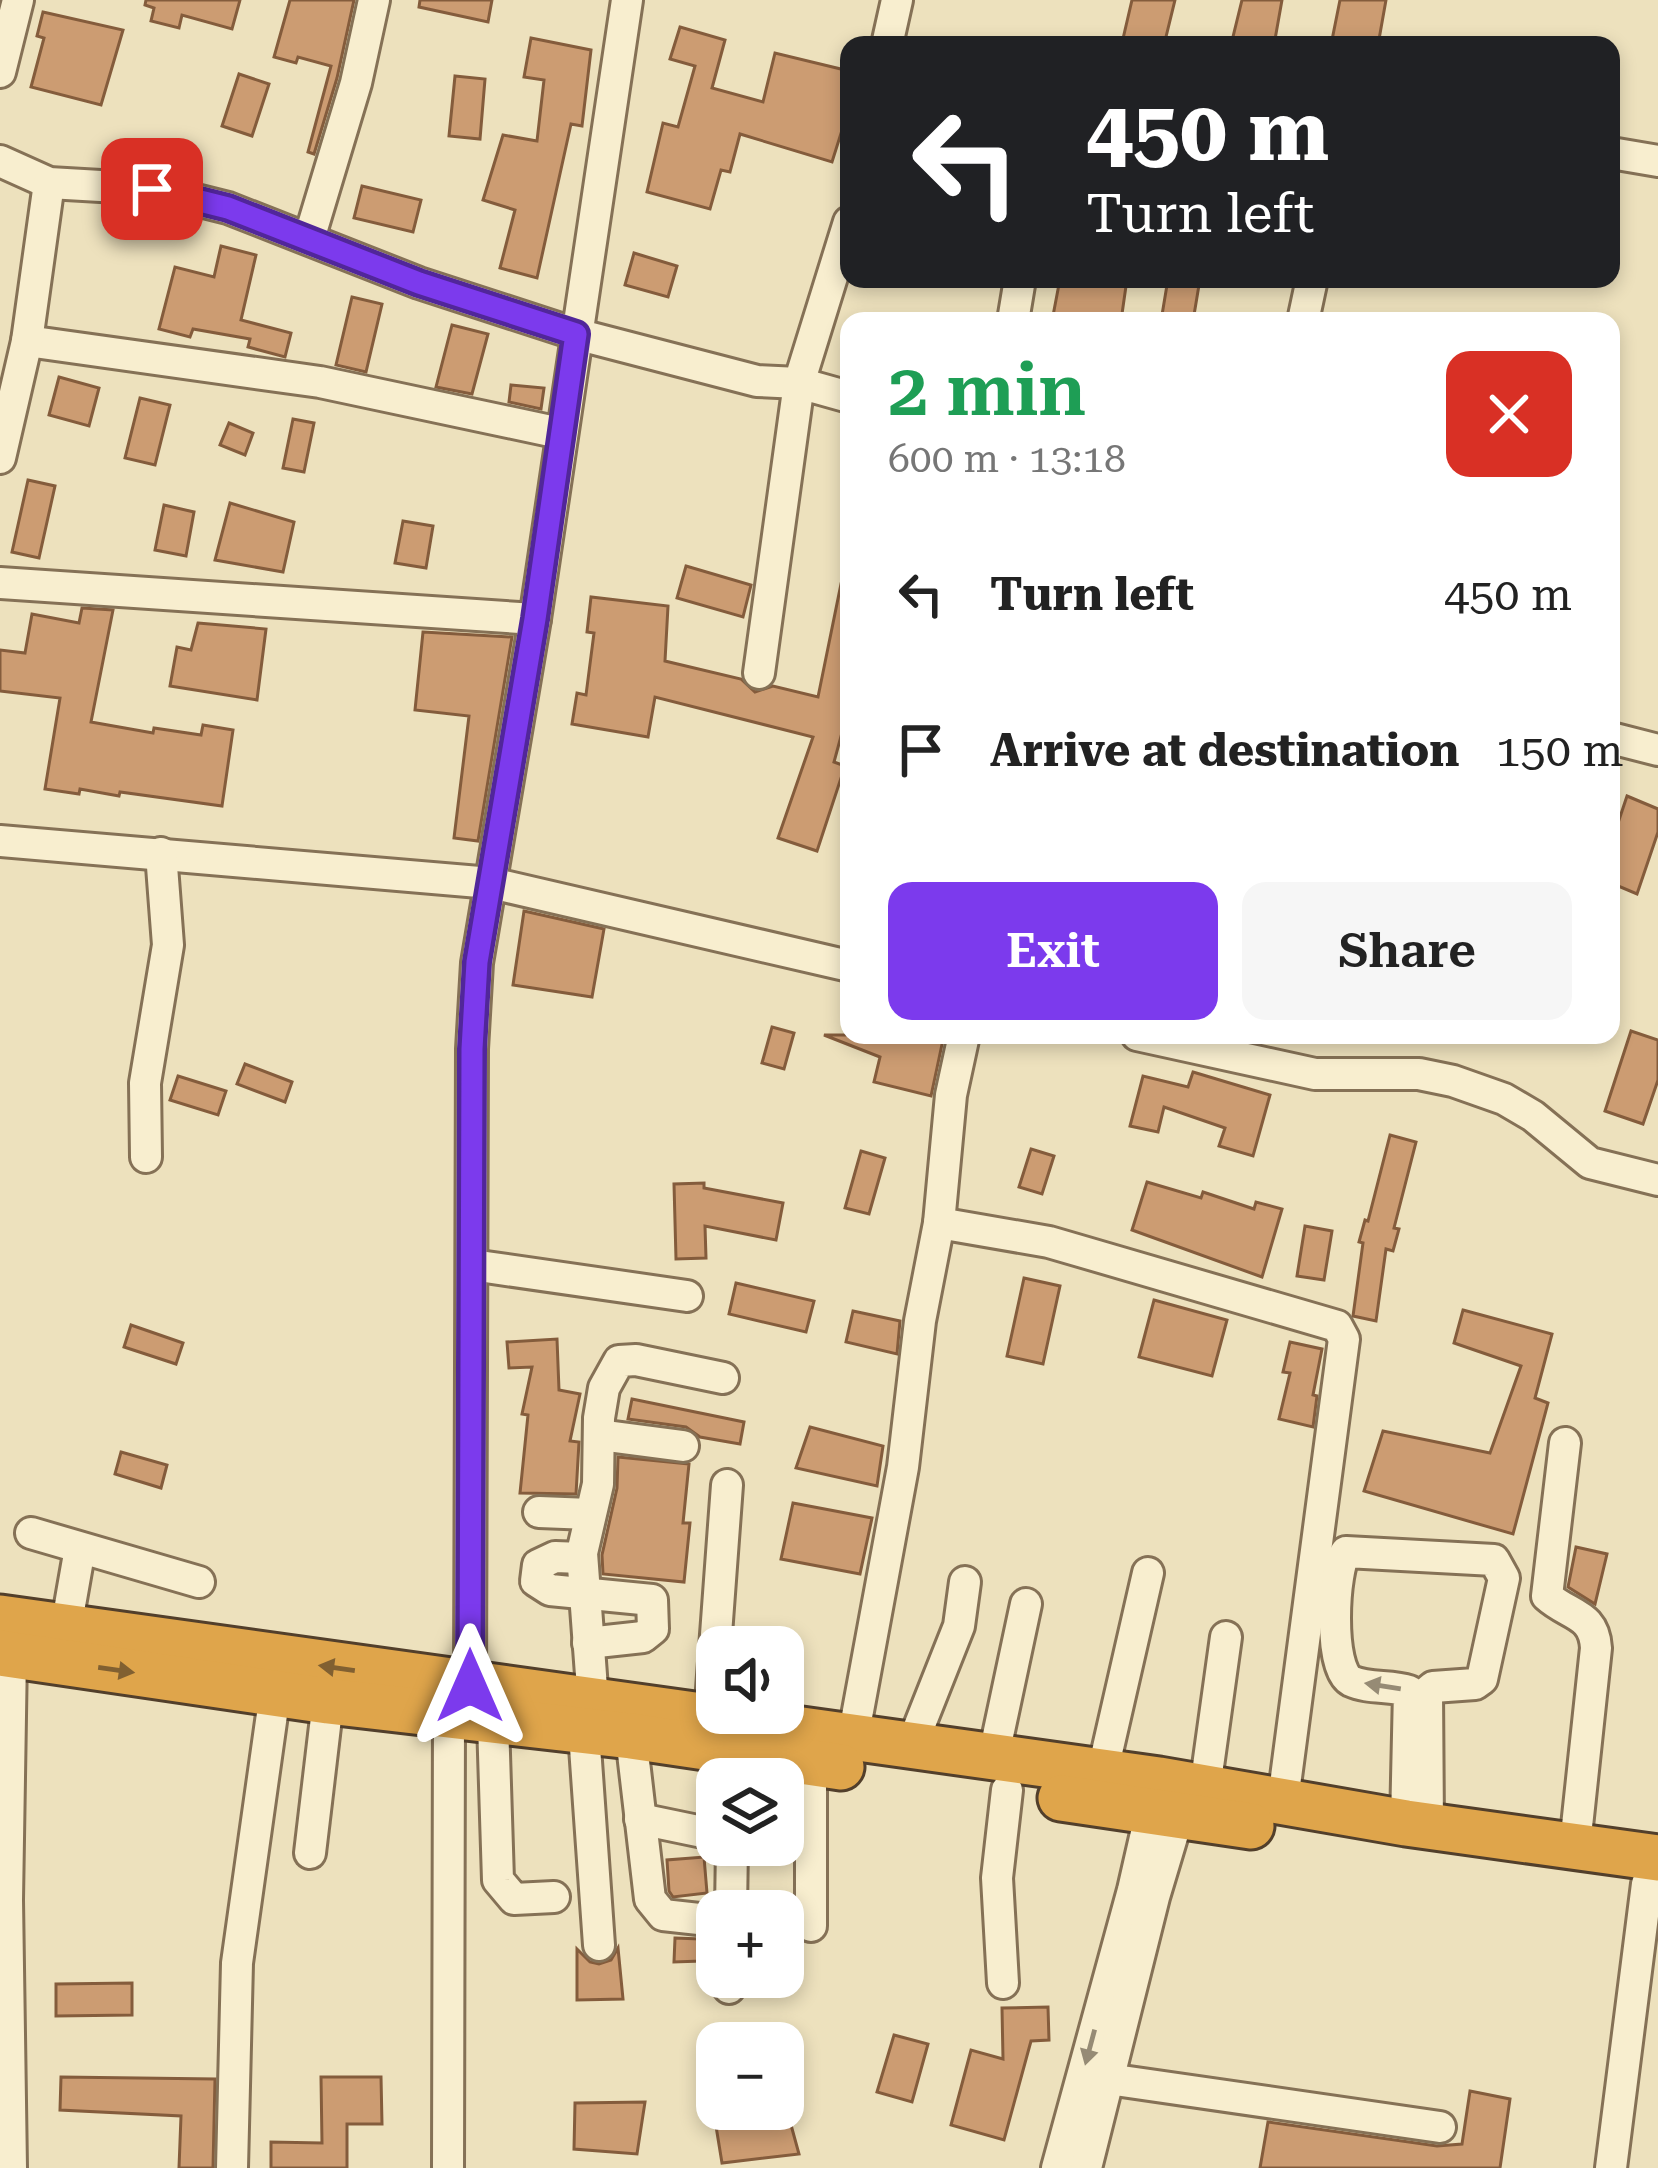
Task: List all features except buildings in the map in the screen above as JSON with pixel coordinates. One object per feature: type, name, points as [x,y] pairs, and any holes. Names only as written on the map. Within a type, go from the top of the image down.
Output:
[{"type":"highway","points":[[4,1642],[66,1628],[471,1708]]},
{"type":"highway","points":[[4,1642],[328,1701],[589,1717],[724,1749],[854,1738],[911,1747],[1000,1775],[1102,1774],[1176,1796],[1283,1800],[1575,1845],[1655,1876]]},
{"type":"highway","points":[[589,1717],[631,1736],[811,1763],[1000,1775],[1176,1796],[1655,1876]]},
{"type":"street","points":[[0,72],[18,0]]},
{"type":"street","points":[[309,239],[356,83],[374,0]]},
{"type":"street","points":[[448,2168],[471,1708],[472,1049],[477,962],[535,619],[627,0]]},
{"type":"street","points":[[889,36],[897,0]]},
{"type":"street","points":[[1620,155],[1658,161]]},
{"type":"street","points":[[0,161],[49,183],[152,189],[228,208],[419,283],[576,334],[758,381],[799,383],[840,394]]},
{"type":"street","points":[[0,458],[8,378],[27,341],[49,183]]},
{"type":"street","points":[[759,673],[799,383],[840,251]]},
{"type":"street","points":[[27,341],[320,382],[560,433]]},
{"type":"street","points":[[0,583],[535,619]]},
{"type":"street","points":[[1620,740],[1658,750]]},
{"type":"street","points":[[0,841],[491,884],[840,964]]},
{"type":"street","points":[[146,1157],[145,1083],[168,945],[160,853]]},
{"type":"street","points":[[854,1738],[903,1466],[920,1321],[939,1223],[951,1095],[962,1044]]},
{"type":"street","points":[[1178,1044],[1315,1074],[1407,1073],[1454,1081],[1504,1099],[1533,1116],[1590,1163],[1658,1180]]},
{"type":"street","points":[[939,1223],[1049,1242],[1336,1326],[1344,1340],[1283,1800]]},
{"type":"street","points":[[472,1265],[687,1296]]},
{"type":"street","points":[[599,1945],[582,1558],[598,1484],[604,1388],[620,1361],[723,1378]]},
{"type":"street","points":[[599,1435],[683,1446]]},
{"type":"street","points":[[1565,1443],[1547,1596],[1587,1619],[1595,1631],[1596,1648],[1575,1845]]},
{"type":"street","points":[[724,1749],[727,1485]]},
{"type":"street","points":[[539,1512],[590,1514]]},
{"type":"street","points":[[32,1533],[199,1582]]},
{"type":"street","points":[[66,1628],[80,1547]]},
{"type":"street","points":[[1346,1552],[1494,1560],[1504,1578],[1482,1679],[1427,1692],[1417,1824],[1409,1691],[1354,1682],[1338,1667],[1339,1565],[1346,1552]]},
{"type":"street","points":[[582,1558],[555,1557],[538,1565],[535,1571],[541,1587],[652,1600],[653,1629],[643,1637],[588,1643]]},
{"type":"street","points":[[1102,1774],[1148,1574]]},
{"type":"street","points":[[911,1747],[959,1626],[965,1582]]},
{"type":"street","points":[[1004,1983],[997,1878],[1000,1775],[1026,1604]]},
{"type":"street","points":[[1086,2168],[1176,1796],[1226,1637]]},
{"type":"street","points":[[4,1642],[4,2120],[10,2168]]},
{"type":"street","points":[[232,2168],[238,1963],[275,1693]]},
{"type":"street","points":[[310,1853],[328,1701]]},
{"type":"street","points":[[471,1708],[498,1880],[514,1899],[554,1897]]},
{"type":"street","points":[[631,1736],[650,1899],[662,1916],[696,1919]]},
{"type":"street","points":[[811,1763],[812,1926]]},
{"type":"street","points":[[1058,2168],[1133,1890],[1176,1796]]},
{"type":"street","points":[[640,1819],[696,1831]]},
{"type":"street","points":[[1611,2168],[1655,1876]]},
{"type":"street","points":[[1108,2080],[1440,2127]]},
{"type":"route","points":[[152,189],[228,208],[419,283],[576,334],[535,619],[477,962],[472,1049],[470,1686]]}]
